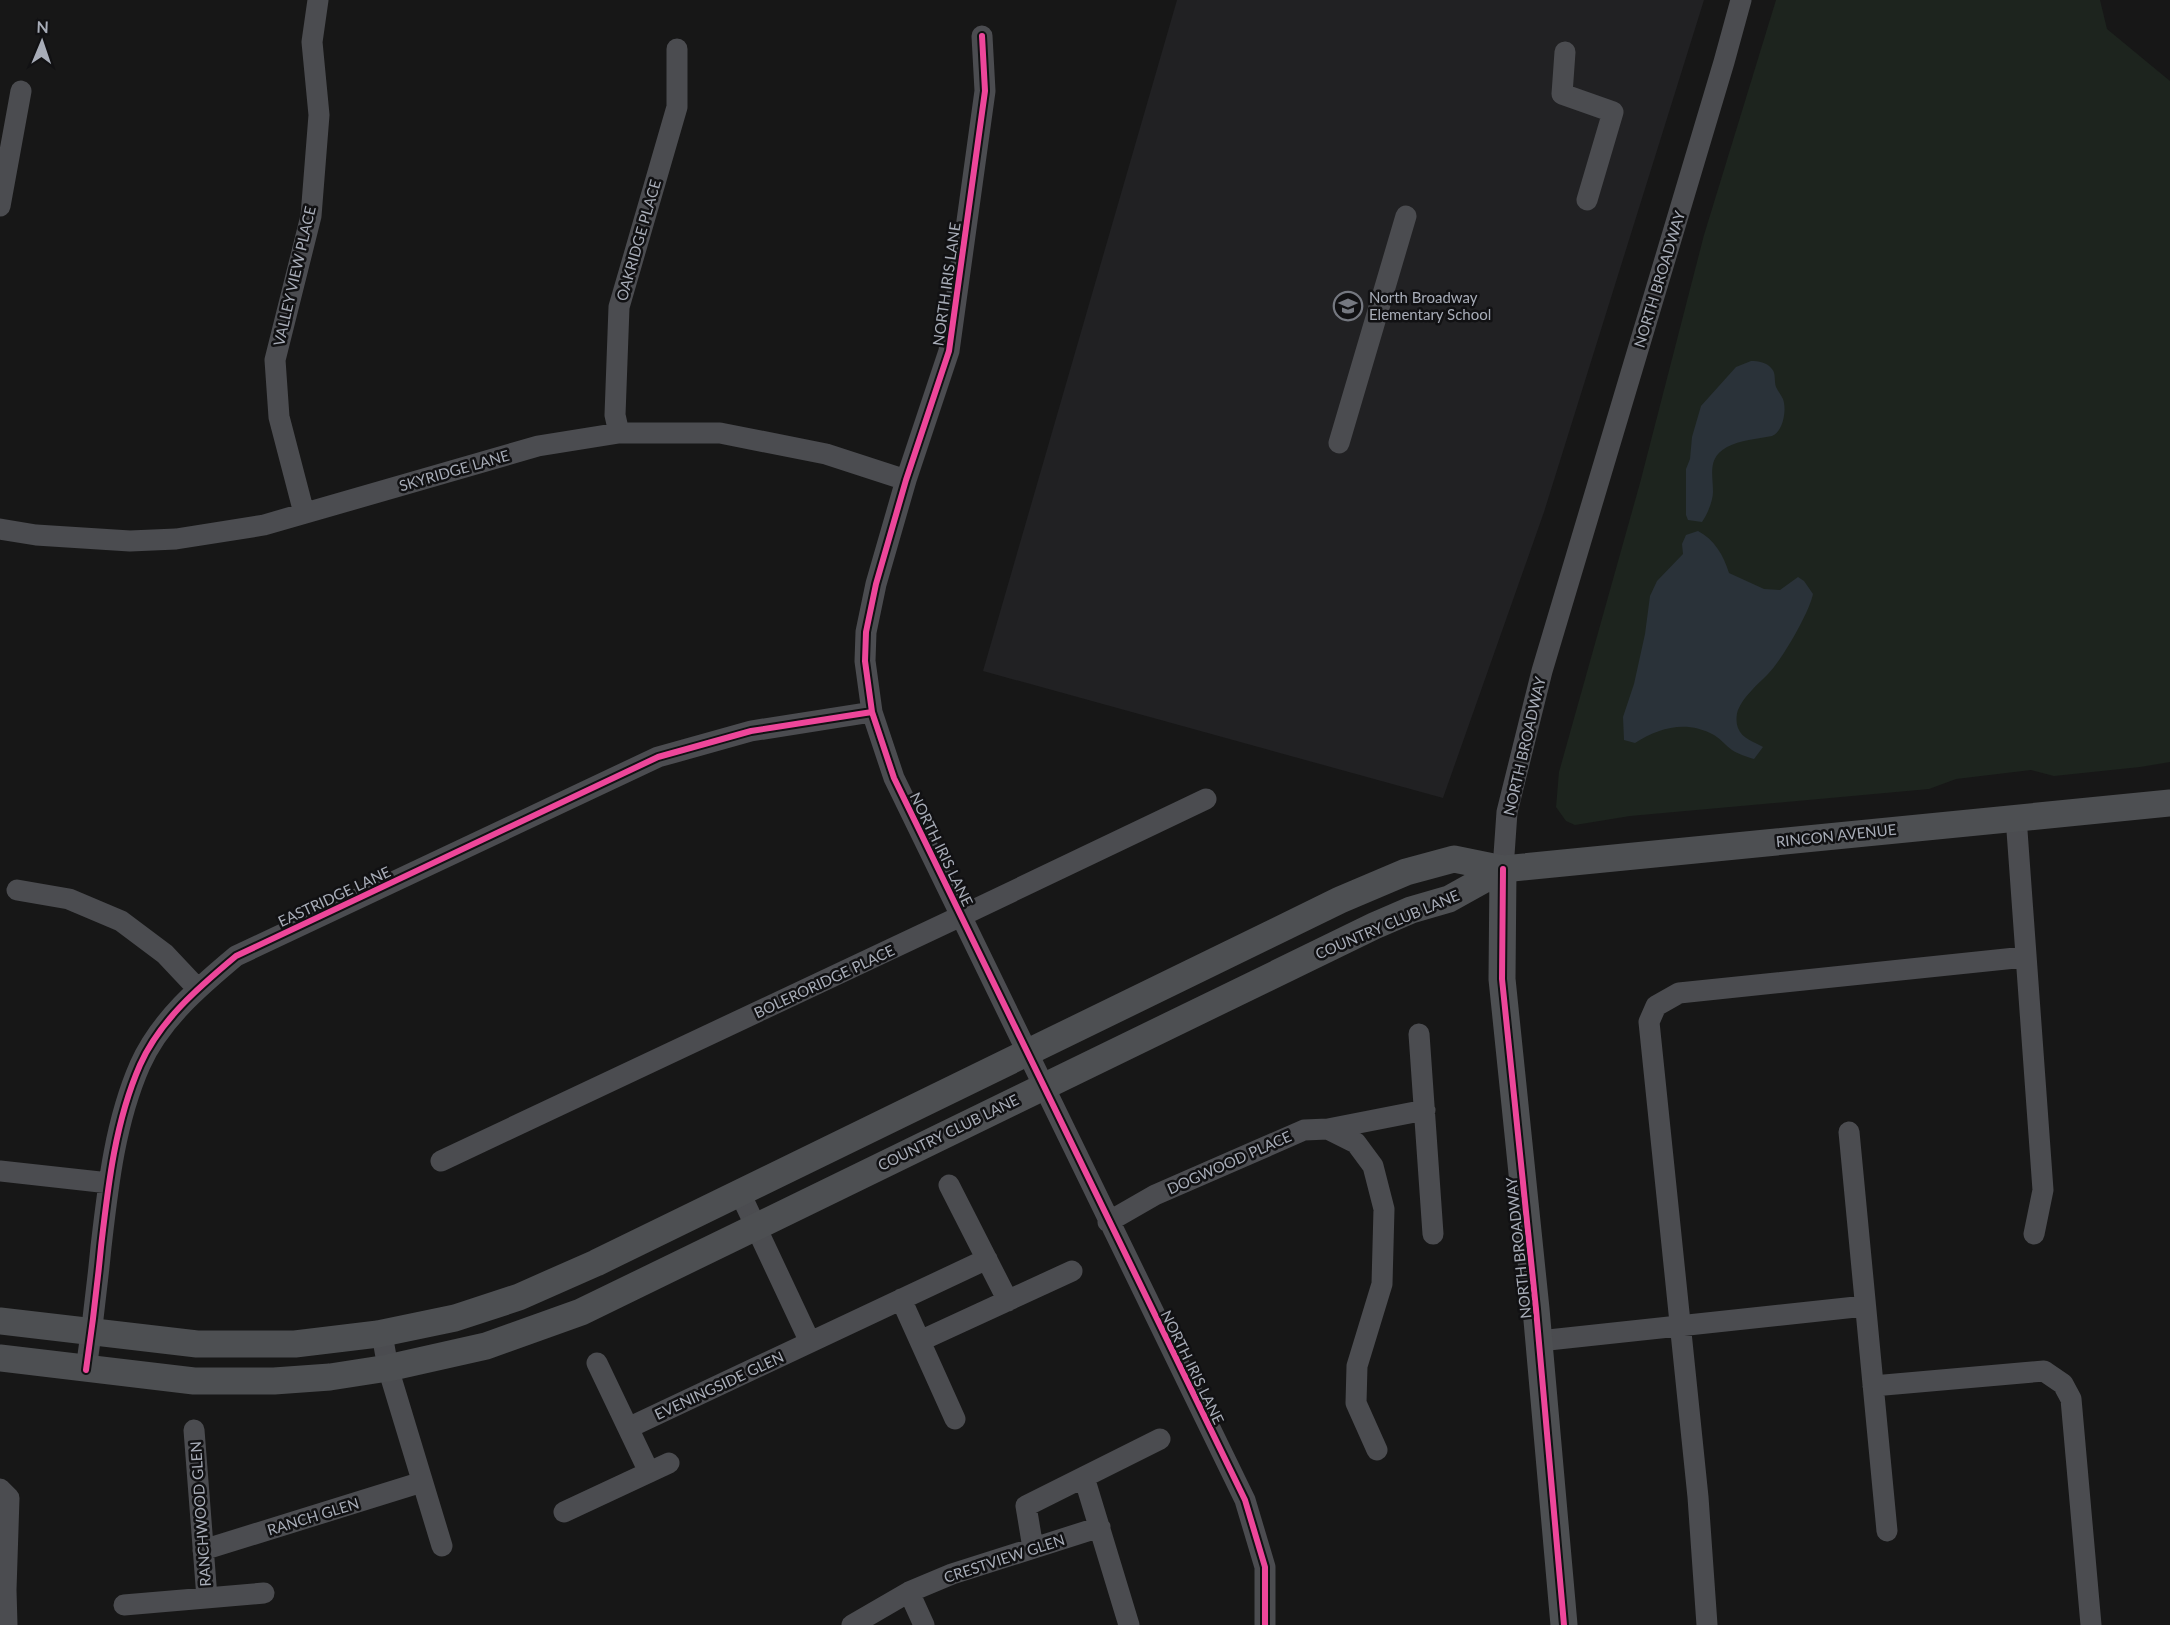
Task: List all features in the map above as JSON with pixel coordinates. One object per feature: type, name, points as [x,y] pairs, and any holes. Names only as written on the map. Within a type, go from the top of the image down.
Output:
[{"type":"main road","name":"RINCON AVENUE","points":[[1503,869],[2170,803]]},
{"type":"main road","points":[[0,1321],[197,1344],[296,1344],[382,1334],[455,1318],[519,1297],[596,1263],[1329,905],[1406,872],[1454,859],[1503,869]]},
{"type":"main road","name":"COUNTRY CLUB LANE","points":[[0,1358],[194,1381],[274,1381],[330,1377],[388,1368],[486,1346],[581,1312],[1374,926],[1411,910],[1449,899],[1503,869]]},
{"type":"main road","name":"NORTH BROADWAY","points":[[1503,869],[1502,980],[1539,1341],[1564,1625]]},
{"type":"street","name":"VALLEY VIEW PLACE","points":[[304,513],[279,417],[275,360],[310,216],[319,115],[312,42],[318,0]]},
{"type":"street","name":"NORTH BROADWAY","points":[[1503,869],[1507,812],[1542,670],[1741,0]]},
{"type":"street","name":"NORTH IRIS LANE","points":[[982,36],[986,91],[950,351],[906,480],[876,584],[866,632],[865,660],[872,712],[894,778],[1245,1500],[1265,1567],[1265,1625]]},
{"type":"street","name":"OAKRIDGE PLACE","points":[[619,433],[615,415],[619,307],[677,107],[677,49]]},
{"type":"street","points":[[1565,52],[1562,94],[1614,112],[1587,200]]},
{"type":"street","points":[[0,206],[21,91]]},
{"type":"street","points":[[1340,443],[1406,216]]},
{"type":"street","name":"SKYRIDGE LANE","points":[[0,529],[36,535],[106,540],[176,539],[264,525],[538,446],[619,433],[720,433],[826,453],[906,480]]},
{"type":"street","name":"EASTRIDGE LANE","points":[[86,1370],[109,1184],[120,1123],[141,1064],[167,1022],[197,988],[236,956],[658,757],[751,730],[872,712]]},
{"type":"street","name":"BOLERORIDGE PLACE","points":[[441,1161],[1206,799]]},
{"type":"street","points":[[2016,817],[2043,1190],[2034,1234]]},
{"type":"street","points":[[17,890],[69,899],[121,921],[165,954],[197,988]]},
{"type":"street","points":[[1707,1625],[1698,1497],[1649,1022],[1656,1006],[1678,993],[2025,957]]},
{"type":"street","points":[[1419,1034],[1433,1234]]},
{"type":"street","name":"DOGWOOD PLACE","points":[[1108,1222],[1155,1195],[1304,1130],[1328,1129],[1425,1110]]},
{"type":"street","points":[[1328,1129],[1356,1143],[1373,1166],[1384,1209],[1382,1284],[1357,1366],[1356,1403],[1377,1450]]},
{"type":"street","points":[[1849,1132],[1887,1531]]},
{"type":"street","points":[[0,1170],[109,1184]]},
{"type":"street","points":[[949,1185],[1008,1300]]},
{"type":"street","points":[[740,1193],[810,1342]]},
{"type":"street","name":"EVENINGSIDE GLEN","points":[[628,1428],[987,1258]]},
{"type":"street","points":[[920,1341],[1072,1271]]},
{"type":"street","points":[[901,1299],[955,1419]]},
{"type":"street","points":[[1539,1341],[1865,1305]]},
{"type":"street","points":[[382,1334],[388,1368],[442,1546]]},
{"type":"street","points":[[597,1363],[649,1472]]},
{"type":"street","points":[[1873,1386],[2044,1371],[2063,1384],[2071,1399],[2091,1625]]},
{"type":"street","name":"RANCHWOOD GLEN","points":[[194,1430],[207,1598]]},
{"type":"street","points":[[1033,1548],[1026,1506],[1160,1439]]},
{"type":"street","points":[[564,1512],[669,1463]]},
{"type":"street","points":[[1084,1477],[1129,1625]]},
{"type":"street","name":"RANCH GLEN","points":[[203,1550],[422,1482]]},
{"type":"street","points":[[0,1489],[9,1498],[3,1590],[7,1625]]},
{"type":"street","name":"CRESTVIEW GLEN","points":[[852,1625],[909,1592],[952,1574],[1100,1527]]},
{"type":"street","points":[[909,1592],[924,1625]]},
{"type":"street","name":"RANCHWOOD GLEN","points":[[124,1605],[264,1593]]},
{"type":"shaded area","name":"North Broadway Elementary School","points":[[1177,0],[1704,0],[1544,512],[1443,798],[983,671]]},
{"type":"shaded area","points":[[1776,0],[2100,0],[2107,29],[2170,81],[2170,762],[2054,776],[2031,770],[1956,779],[1929,789],[1630,816],[1575,825],[1566,821],[1556,807],[1559,772],[1640,483],[1704,235]]},
{"type":"shaded area","points":[[1751,361],[1765,363],[1773,371],[1776,387],[1784,404],[1781,425],[1776,434],[1772,436],[1737,443],[1727,447],[1716,456],[1712,467],[1713,496],[1708,512],[1702,522],[1688,520],[1686,515],[1686,469],[1701,406],[1736,367]]},
{"type":"shaded area","points":[[1698,531],[1718,549],[1729,573],[1764,589],[1780,590],[1798,577],[1804,581],[1813,594],[1801,624],[1787,648],[1738,710],[1737,726],[1740,732],[1763,747],[1754,759],[1734,751],[1714,735],[1694,728],[1664,729],[1635,743],[1624,740],[1623,717],[1634,684],[1645,634],[1650,596],[1657,581],[1683,554],[1682,544],[1686,535]]},
{"type":"cycle path","points":[[982,36],[985,91],[949,351],[906,480],[876,584],[866,632],[865,661],[872,712],[894,778],[1245,1500],[1265,1567],[1265,1625]]},
{"type":"cycle path","points":[[86,1370],[110,1178],[124,1109],[131,1087],[148,1049],[169,1019],[195,992],[236,956],[658,757],[751,731],[872,712]]},
{"type":"cycle path","points":[[1503,869],[1502,979],[1536,1309],[1564,1625]]},
{"type":"place","name":"North Broadway Elementary School","points":[[1348,306]]}]
